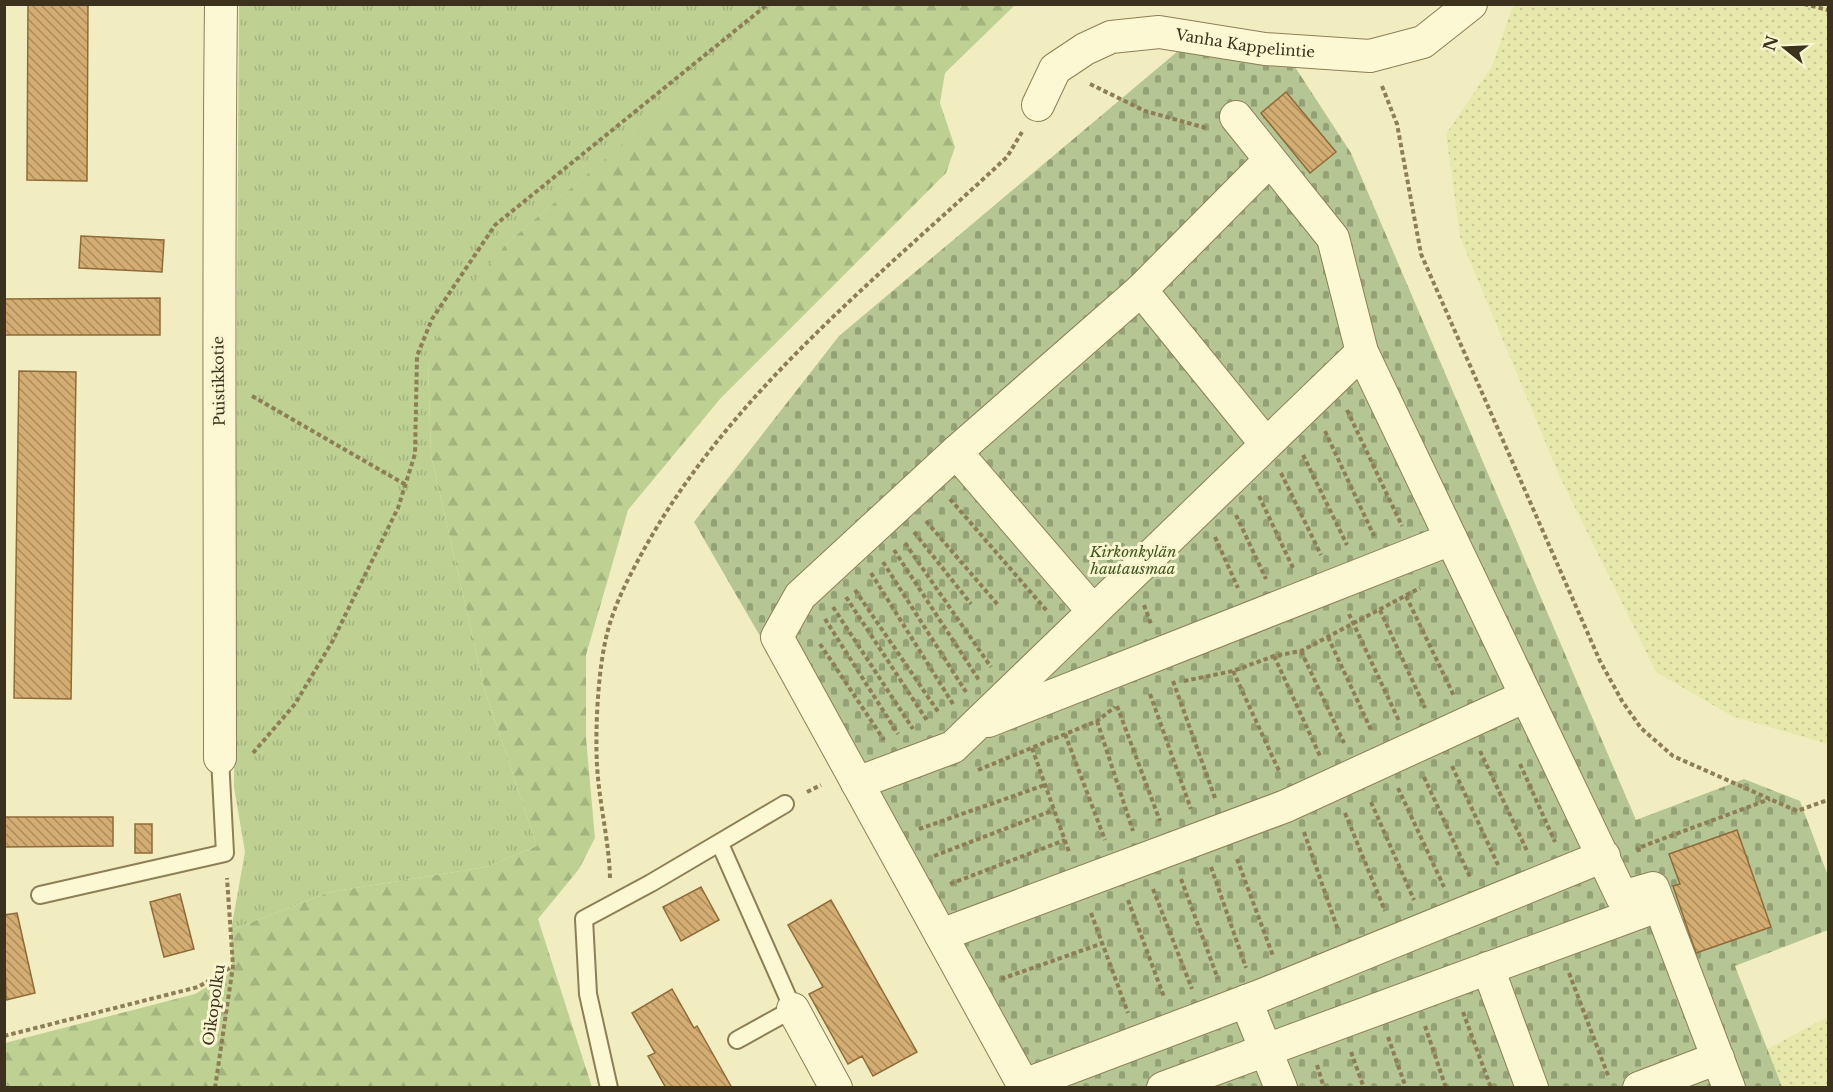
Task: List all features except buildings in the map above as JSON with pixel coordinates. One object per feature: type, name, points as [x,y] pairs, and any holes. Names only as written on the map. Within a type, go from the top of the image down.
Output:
[{"type":"street","name":"Puistikkotie","points":[[220,758],[218,313],[221,4]]},
{"type":"street","name":"Vanha Kappelintie","points":[[1038,105],[1057,68],[1085,49],[1111,37],[1158,32],[1264,49],[1370,56],[1423,42],[1471,4]]},
{"type":"street","points":[[1236,117],[1333,238],[1362,352],[1622,897],[1653,888]]},
{"type":"street","points":[[1270,160],[1141,290],[956,452],[851,549],[777,638],[1025,1086],[1246,1001],[1604,856]]},
{"type":"street","points":[[1141,290],[1266,444]]},
{"type":"street","points":[[853,777],[953,747],[966,710],[1093,611],[1362,352]]},
{"type":"street","points":[[956,452],[1093,611]]},
{"type":"street","points":[[966,710],[1162,652],[1335,584],[1457,552]]},
{"type":"street","points":[[941,935],[1294,803],[1526,696]]},
{"type":"street","points":[[1163,1088],[1267,1047],[1644,911],[1653,888]]},
{"type":"street","points":[[1653,888],[1729,1088]]},
{"type":"street","points":[[1488,968],[1532,1088]]},
{"type":"street","points":[[1246,1001],[1267,1047],[1281,1088]]},
{"type":"street","points":[[794,1009],[836,1088]]},
{"type":"street","points":[[1638,1088],[1718,1058]]},
{"type":"lane","points":[[40,895],[225,853],[220,758]]},
{"type":"lane","points":[[609,1088],[588,994],[584,919],[720,844],[785,804]]},
{"type":"lane","points":[[720,844],[794,1009],[736,1040]]},
{"type":"path","points":[[220,758],[253,754],[295,704],[332,642],[398,508],[406,485],[415,453],[417,356],[432,319],[495,225],[768,4]]},
{"type":"path","points":[[1804,4],[1828,9]]},
{"type":"path","points":[[1370,56],[1398,124],[1421,254],[1600,661],[1622,701],[1641,728],[1673,756],[1797,811],[1828,800]]},
{"type":"path","points":[[1057,68],[1145,111],[1184,123],[1221,132],[1236,117]]},
{"type":"path","points":[[584,919],[611,883],[609,850],[597,766],[597,711],[608,631],[634,567],[687,478],[731,427],[804,345],[1007,157],[1038,105]]},
{"type":"path","points":[[220,383],[264,400],[406,485]]},
{"type":"path","points":[[1322,390],[1402,526]]},
{"type":"path","points":[[1322,390],[1376,539]]},
{"type":"path","points":[[1266,444],[1350,551]]},
{"type":"path","points":[[1266,444],[1297,576]]},
{"type":"path","points":[[1266,444],[1335,584]]},
{"type":"path","points":[[931,476],[1047,612]]},
{"type":"path","points":[[1212,497],[1271,588]]},
{"type":"path","points":[[1212,497],[1239,590]]},
{"type":"path","points":[[851,549],[971,604]]},
{"type":"path","points":[[851,549],[998,604]]},
{"type":"path","points":[[851,549],[994,670]]},
{"type":"path","points":[[851,549],[979,680]]},
{"type":"path","points":[[851,549],[966,710]]},
{"type":"path","points":[[851,549],[966,710]]},
{"type":"path","points":[[851,549],[939,713]]},
{"type":"path","points":[[851,549],[928,722]]},
{"type":"path","points":[[851,549],[913,729]]},
{"type":"path","points":[[851,549],[898,734]]},
{"type":"path","points":[[851,549],[885,741]]},
{"type":"path","points":[[1164,687],[1233,671],[1274,656],[1301,651],[1406,596],[1457,552]]},
{"type":"path","points":[[1132,574],[1162,652]]},
{"type":"path","points":[[1406,596],[1467,723],[1555,876]]},
{"type":"path","points":[[1380,610],[1385,761],[1397,939]]},
{"type":"path","points":[[1353,624],[1426,928]]},
{"type":"path","points":[[1328,637],[1385,761],[1483,904]]},
{"type":"path","points":[[1301,651],[1385,761],[1483,904]]},
{"type":"path","points":[[1274,656],[1385,761],[1483,904]]},
{"type":"path","points":[[1233,671],[1294,803],[1348,959]]},
{"type":"path","points":[[1143,695],[1153,691]]},
{"type":"path","points":[[968,774],[1097,721],[1126,702]]},
{"type":"path","points":[[1495,710],[1555,876]]},
{"type":"path","points":[[1097,721],[1142,861],[1203,1017]]},
{"type":"path","points":[[1032,748],[1139,1042]]},
{"type":"path","points":[[785,804],[853,777]]},
{"type":"path","points":[[919,829],[1045,785]]},
{"type":"path","points":[[1653,888],[1638,848],[1771,799]]},
{"type":"path","points":[[934,856],[1054,810]]},
{"type":"path","points":[[949,885],[1065,840]]},
{"type":"path","name":"Oikopolku","points":[[215,1088],[232,966],[225,853]]},
{"type":"path","points":[[1557,942],[1613,1088]]},
{"type":"path","points":[[1000,980],[1102,943]]},
{"type":"path","points":[[4,1036],[198,987],[232,966]]},
{"type":"path","points":[[1452,981],[1491,1088]]},
{"type":"path","points":[[1414,994],[1446,1088]]},
{"type":"path","points":[[1377,1008],[1406,1088]]},
{"type":"green space","points":[[786,4],[1015,5],[945,73],[940,103],[955,147],[946,173],[720,399],[628,510],[586,655],[586,738],[595,838],[579,869],[538,919],[592,1087],[5,1087],[5,1043],[195,994],[228,974],[232,966],[231,930],[330,892],[486,867],[537,846],[485,691],[431,455],[428,363],[446,317],[507,243]]},
{"type":"green space","points":[[239,5],[786,5],[507,243],[428,362],[431,455],[485,691],[537,846],[486,867],[330,892],[231,930],[245,852],[234,787]]},
{"type":"green space","points":[[1516,5],[1828,5],[1828,744],[1732,716],[1656,672],[1559,475],[1460,237],[1446,134],[1492,66],[1512,8]]},
{"type":"green space","name":"Kirkonkylän hautausmaa","points":[[1184,46],[1295,67],[1351,153],[1636,820],[1744,779],[1800,801],[1828,876],[1828,930],[1735,966],[1782,1087],[1021,1087],[694,522],[839,336]]},
{"type":"green space","points":[[1828,1017],[1828,1087],[1782,1087],[1767,1049]]}]
